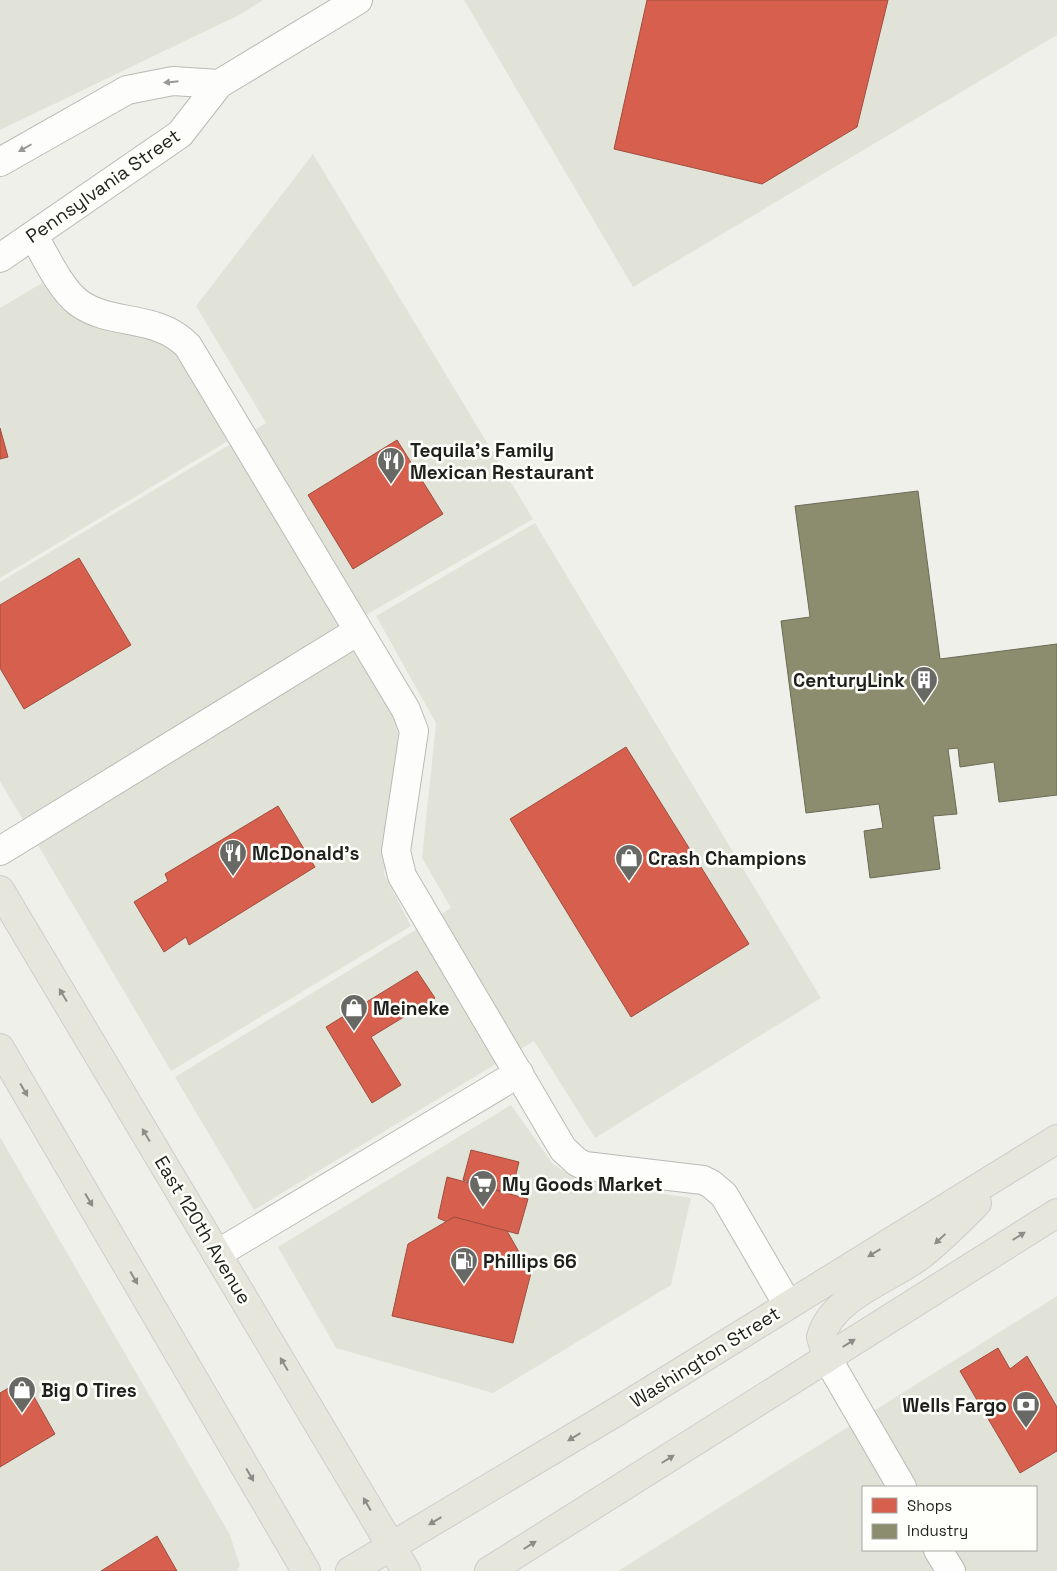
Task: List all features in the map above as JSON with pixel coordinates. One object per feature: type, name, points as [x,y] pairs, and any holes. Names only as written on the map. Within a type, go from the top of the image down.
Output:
[{"type":"main road","name":"East 120th Avenue","points":[[0,890],[406,1571]]},
{"type":"main road","points":[[0,1048],[306,1571]]},
{"type":"main road","name":"Washington Street","points":[[350,1571],[616,1412],[1057,1139]]},
{"type":"main road","points":[[827,1358],[821,1337],[830,1316],[862,1292],[931,1248],[1012,1168]]},
{"type":"main road","points":[[489,1571],[1057,1213]]},
{"type":"street","name":"Pennsylvania Street","points":[[0,258],[180,134],[219,84],[358,0]]},
{"type":"street","points":[[0,162],[127,90],[173,81],[219,84]]},
{"type":"street","points":[[34,236],[51,265],[78,302],[96,312],[161,328],[180,338],[188,346],[406,710],[414,731],[396,851],[402,876],[563,1149],[577,1162],[585,1166],[703,1180],[718,1190],[724,1195],[788,1305]]},
{"type":"street","points":[[0,851],[358,631]]},
{"type":"street","points":[[217,1254],[519,1073]]},
{"type":"street","points":[[827,1358],[901,1486]]},
{"type":"street","points":[[939,1551],[951,1571]]},
{"type":"shaded area","points":[[0,0],[263,0],[239,15],[0,130]]},
{"type":"shaded area","points":[[464,0],[1057,0],[1057,35],[633,287]]},
{"type":"shaded area","points":[[313,154],[533,519],[340,630],[397,721],[399,746],[384,874],[411,926],[171,1071],[0,781],[0,582],[266,423],[196,306]]},
{"type":"shaded area","points":[[42,283],[75,319],[119,328],[178,349],[233,438],[0,578],[0,308]]},
{"type":"shaded area","points":[[535,523],[821,998],[595,1138],[534,1041],[254,1210],[175,1077],[451,908],[422,858],[436,723],[376,616]]},
{"type":"shaded area","points":[[511,1105],[553,1164],[579,1181],[691,1198],[671,1285],[493,1393],[336,1348],[278,1247]]},
{"type":"shaded area","points":[[0,1137],[230,1535],[240,1565],[237,1571],[0,1571]]},
{"type":"shaded area","points":[[1057,1296],[1057,1571],[618,1571]]},
{"type":"building: Shops","points":[[647,0],[888,0],[857,127],[762,184],[614,149]]},
{"type":"building: Shops","points":[[0,428],[8,457],[0,459]]},
{"type":"building: Shops","points":[[397,440],[443,514],[353,569],[308,495]]},
{"type":"building: Shops","points":[[79,558],[131,645],[24,709],[0,668],[0,605]]},
{"type":"building: Shops","name":"Crash Champions","points":[[626,747],[749,944],[631,1017],[510,819]]},
{"type":"building: Shops","name":"McDonald's","points":[[278,806],[315,867],[189,945],[186,937],[164,952],[134,902],[168,881],[165,874]]},
{"type":"building: Shops","name":"Meineke","points":[[417,971],[435,998],[371,1037],[401,1085],[372,1103],[326,1027]]},
{"type":"building: Shops","points":[[471,1150],[519,1162],[511,1194],[463,1180]]},
{"type":"building: Shops","name":"My Goods Market","points":[[447,1177],[528,1199],[518,1234],[454,1217],[447,1222],[438,1218]]},
{"type":"building: Shops","name":"Phillips 66","points":[[454,1217],[507,1231],[531,1273],[513,1343],[392,1316],[408,1244]]},
{"type":"building: Shops","name":"Wells Fargo","points":[[998,1348],[1010,1369],[1027,1356],[1057,1407],[1057,1451],[1020,1473],[960,1371]]},
{"type":"building: Shops","name":"Big O Tires","points":[[24,1379],[55,1434],[0,1467],[0,1393]]},
{"type":"building: Shops","points":[[157,1536],[177,1571],[101,1571]]},
{"type":"building: Industry","name":"CenturyLink","points":[[918,491],[940,659],[1057,644],[1057,795],[999,802],[994,762],[960,767],[958,748],[948,749],[957,814],[933,816],[940,869],[870,878],[864,831],[883,828],[879,804],[806,813],[781,621],[810,617],[795,506]]},
{"type":"place","name":"Tequila's Family Mexican Restaurant","points":[[391,485]]},
{"type":"place","name":"CenturyLink","points":[[924,704]]},
{"type":"place","name":"McDonald's","points":[[233,877]]},
{"type":"place","name":"Crash Champions","points":[[629,882]]},
{"type":"place","name":"Meineke","points":[[354,1032]]},
{"type":"place","name":"My Goods Market","points":[[483,1208]]},
{"type":"place","name":"Phillips 66","points":[[464,1285]]},
{"type":"place","name":"Big O Tires","points":[[22,1414]]},
{"type":"place","name":"Wells Fargo","points":[[1026,1429]]}]
